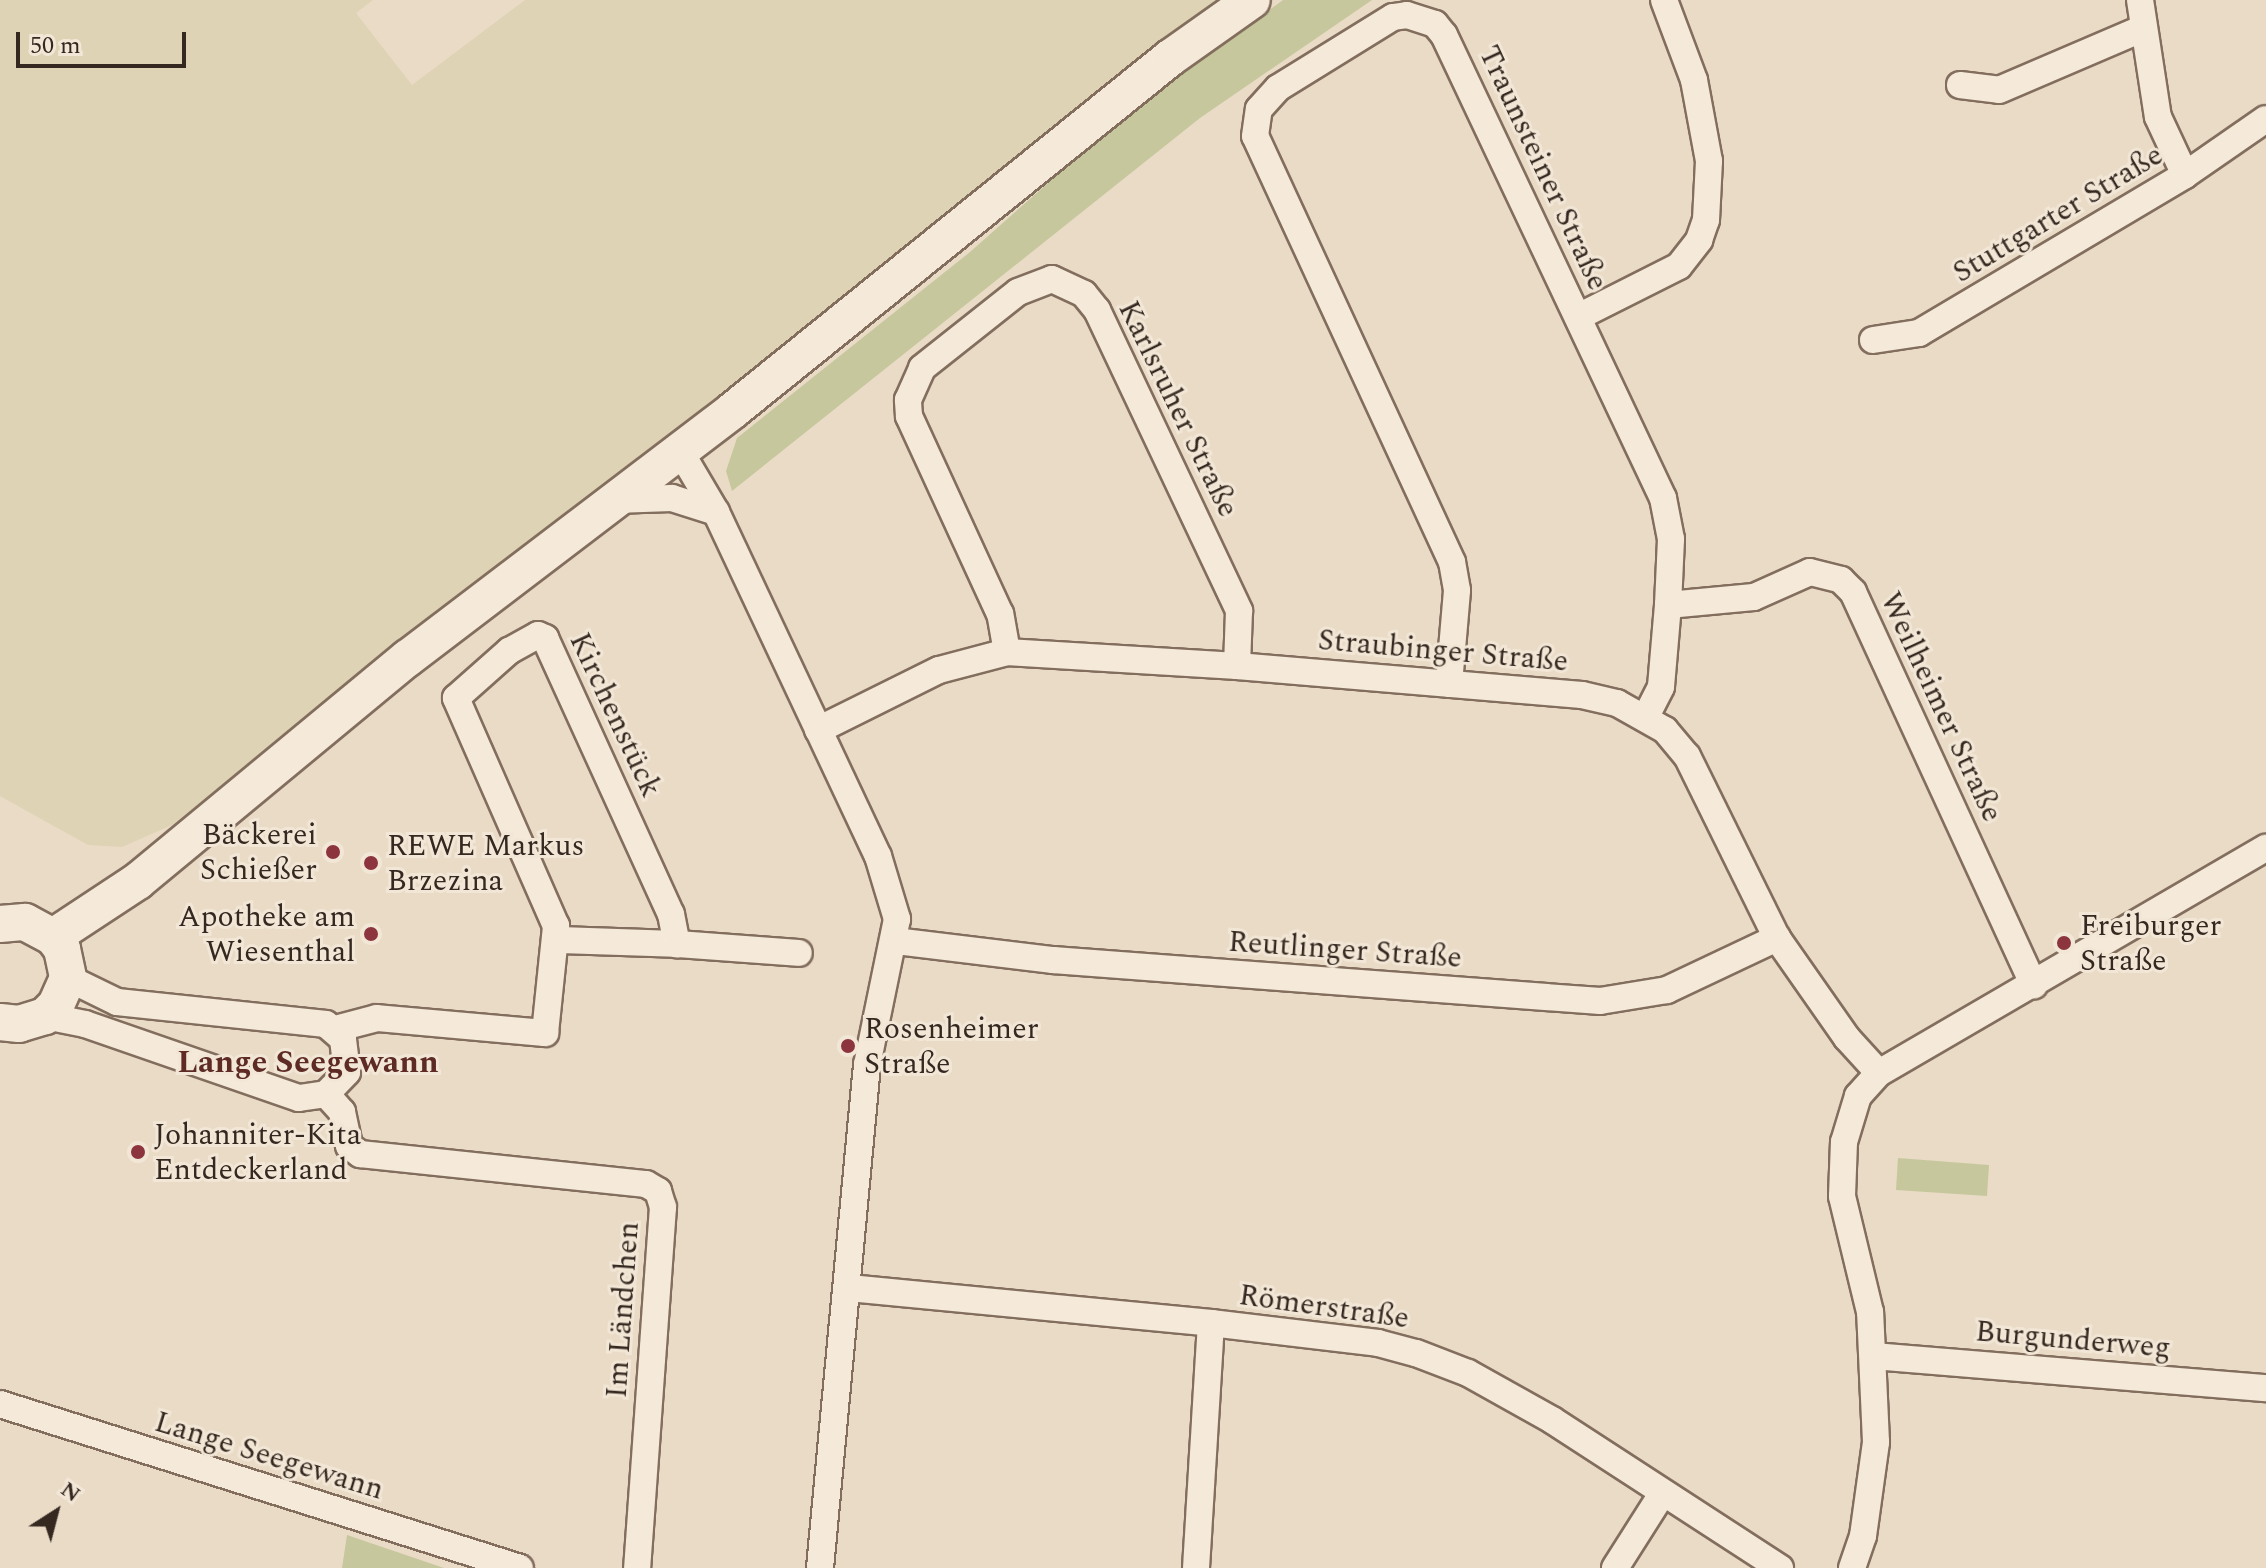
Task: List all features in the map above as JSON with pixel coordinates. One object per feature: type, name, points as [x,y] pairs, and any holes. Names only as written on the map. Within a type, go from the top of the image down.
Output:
[{"type":"main road","points":[[53,937],[138,881],[408,658],[680,451],[1170,58],[1252,0]]},
{"type":"main road","points":[[0,924],[25,922],[53,937],[62,949],[68,978],[56,1005],[45,1016],[19,1024],[0,1022]]},
{"type":"street","points":[[1578,317],[1679,266],[1699,240],[1706,220],[1711,194],[1702,121],[1694,80],[1664,0]]},
{"type":"street","points":[[2140,0],[2141,29],[2158,117],[2185,175]]},
{"type":"street","name":"Traunsteiner Straße","points":[[1449,684],[1457,590],[1452,562],[1255,136],[1255,120],[1265,99],[1393,17],[1407,15],[1435,24],[1663,498],[1671,539],[1668,605],[1661,687],[1646,716]]},
{"type":"street","points":[[1960,85],[1999,90],[2141,29]]},
{"type":"street","name":"Stuttgarter Straße","points":[[1873,340],[1919,333],[2185,175],[2266,119]]},
{"type":"street","name":"Karlsruher Straße","points":[[1007,652],[1000,614],[909,416],[908,400],[922,368],[1018,292],[1052,279],[1084,294],[1097,310],[1239,611],[1237,666]]},
{"type":"street","points":[[680,451],[716,512],[888,880],[895,941],[867,1065],[849,1288],[820,1568]]},
{"type":"street","points":[[613,500],[672,498],[716,512]]},
{"type":"street","name":"Weilheimer Straße","points":[[1668,605],[1754,597],[1810,572],[1841,580],[1853,592],[2034,985]]},
{"type":"street","name":"Kirchenstück","points":[[335,1029],[377,1018],[545,1033],[558,940],[553,918],[456,707],[460,693],[509,651],[542,635],[671,914],[677,944]]},
{"type":"street","name":"Straubinger Straße","points":[[818,730],[939,670],[1007,652],[1237,666],[1582,695],[1646,716],[1687,756],[1777,938],[1847,1038],[1879,1073]]},
{"type":"street","points":[[1852,1568],[1863,1536],[1876,1442],[1870,1312],[1842,1196],[1849,1119],[1858,1096],[1879,1073],[2266,848]]},
{"type":"street","name":"Reutlinger Straße","points":[[895,941],[1053,960],[1600,1001],[1667,990],[1777,938]]},
{"type":"street","points":[[558,940],[677,944],[799,953]]},
{"type":"street","points":[[45,1016],[100,1028],[299,1098],[326,1094],[342,1081],[349,1062],[343,1039],[335,1029],[315,1021],[117,1002],[68,978]]},
{"type":"street","name":"Im Ländchen","points":[[326,1094],[346,1120],[349,1146],[360,1154],[646,1184],[658,1191],[663,1207],[637,1568]]},
{"type":"street","name":"Römerstraße","points":[[849,1288],[1211,1323],[1378,1343],[1453,1366],[1552,1420],[1780,1568]]},
{"type":"street","points":[[1196,1568],[1211,1323]]},
{"type":"street","name":"Burgunderweg","points":[[1874,1356],[2266,1388]]},
{"type":"street","name":"Lange Seegewann","points":[[0,1404],[520,1568]]},
{"type":"street","points":[[1615,1568],[1662,1494]]},
{"type":"shaded area","points":[[0,0],[373,0],[356,13],[412,85],[525,0],[1223,0],[172,825],[122,847],[88,845],[0,796]]},
{"type":"green space","points":[[1283,0],[1372,0],[1200,118],[732,491],[726,471],[737,438],[970,252],[1116,123]]},
{"type":"green space","points":[[1898,1158],[1989,1165],[1987,1196],[1896,1190]]},
{"type":"green space","points":[[347,1535],[444,1568],[342,1568]]},
{"type":"place","name":"Bäckerei Schießer","points":[[333,852]]},
{"type":"place","name":"REWE Markus Brzezina","points":[[371,863]]},
{"type":"place","name":"Apotheke am Wiesenthal","points":[[371,934]]},
{"type":"place","name":"Freiburger Straße","points":[[2064,943]]},
{"type":"place","name":"Rosenheimer Straße","points":[[848,1046]]},
{"type":"place","name":"Johanniter-Kita Entdeckerland","points":[[138,1152]]},
{"type":"district","name":"Lange Seegewann","points":[[308,1063]]}]
